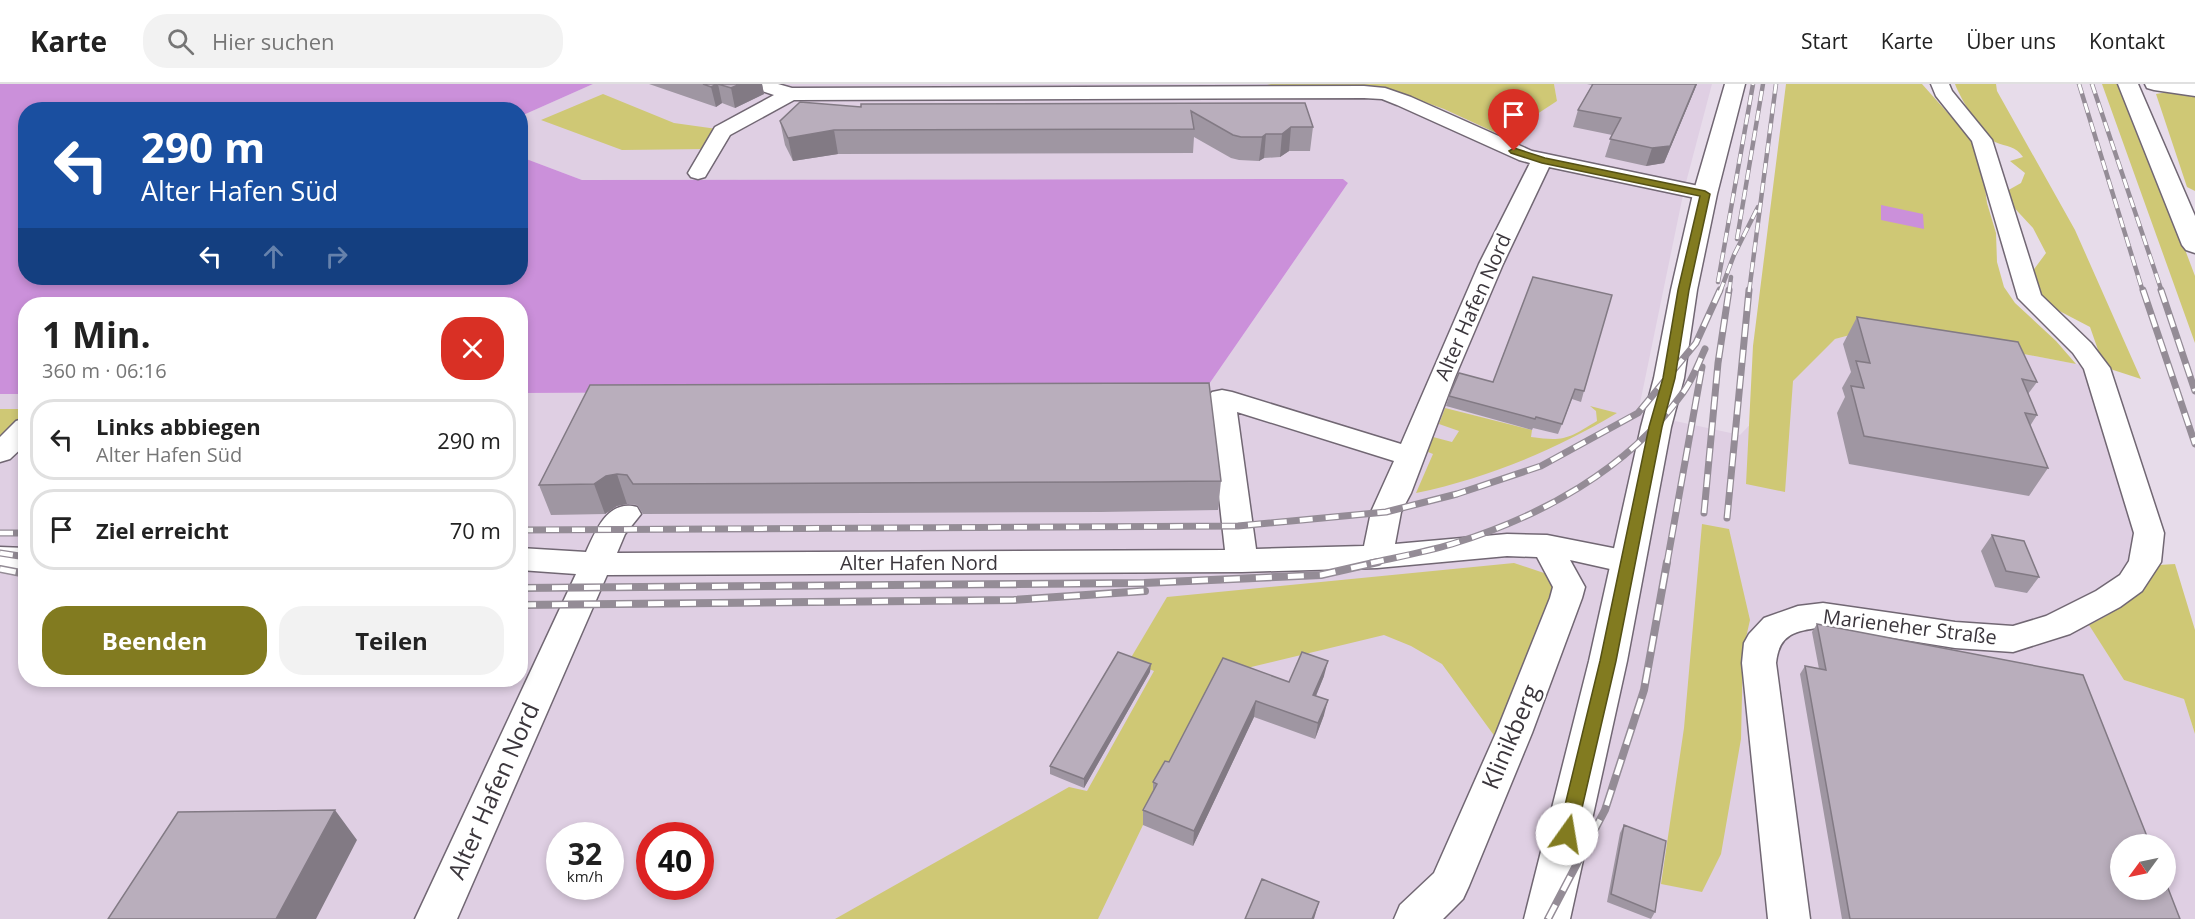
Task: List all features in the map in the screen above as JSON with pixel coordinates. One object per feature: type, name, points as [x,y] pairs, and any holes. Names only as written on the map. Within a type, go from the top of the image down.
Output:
[{"type":"street","points":[[760,84],[790,94],[1364,92],[1385,94],[1404,100],[1502,147],[1542,160],[1705,194]]},
{"type":"street","points":[[1547,919],[1608,661],[1656,427],[1669,378],[1684,290],[1705,194],[1735,84]]},
{"type":"street","name":"Marieneher Straße","points":[[1789,919],[1759,663],[1761,643],[1776,627],[1798,618],[1823,615],[1955,635],[2013,639],[2058,625],[2108,599],[2131,583],[2145,562],[2149,533],[2097,368],[2082,348],[2030,298],[1983,140],[1943,92],[1940,84]]},
{"type":"street","points":[[2128,84],[2195,245]]},
{"type":"street","points":[[2154,84],[2195,90]]},
{"type":"street","points":[[698,174],[722,131],[790,94]]},
{"type":"street","name":"Alter Hafen Nord","points":[[1377,557],[1386,512],[1396,493],[1409,456],[1491,264],[1542,160]]},
{"type":"street","points":[[1242,561],[1222,398],[1409,456]]},
{"type":"street","points":[[0,453],[18,435]]},
{"type":"street","name":"Alter Hafen Nord","points":[[436,919],[612,529],[626,514]]},
{"type":"street","name":"Alter Hafen Nord","points":[[528,560],[596,564],[1242,561],[1377,557],[1507,545],[1548,546],[1599,554],[1628,562]]},
{"type":"street","name":"Klinikberg","points":[[1415,919],[1449,886],[1514,733],[1566,598],[1569,587],[1548,546]]},
{"type":"street","points":[[0,558],[18,559]]},
{"type":"shaded area","points":[[0,84],[593,84],[528,113],[528,102],[18,102],[18,285],[528,285],[528,160],[582,180],[1343,179],[1348,183],[1205,390],[528,393],[528,297],[18,297],[18,394],[0,394]]},
{"type":"shaded area","points":[[593,84],[1267,84],[1278,87],[1396,92],[1444,109],[1494,132],[1557,101],[1554,84],[1712,84],[1684,190],[1638,413],[1740,435],[1835,339],[1888,328],[2097,368],[2145,562],[2082,613],[2124,680],[2184,699],[2195,734],[2195,919],[0,919],[0,453],[18,434],[18,687],[528,687],[528,393],[1205,390],[1348,183],[1343,179],[582,180],[528,160],[528,113]]},
{"type":"shaded area","points":[[1267,84],[1554,84],[1557,101],[1531,118],[1494,132],[1444,109],[1396,92],[1278,87]]},
{"type":"shaded area","points":[[1786,84],[1922,84],[1970,138],[1982,166],[1987,203],[1996,233],[1997,262],[2004,287],[2015,303],[2056,341],[2076,364],[1888,328],[1835,339],[1793,381],[1785,492],[1746,484],[1753,346]]},
{"type":"shaded area","points":[[1955,84],[1996,84],[1997,91],[2075,230],[2141,379],[2104,367],[2090,327],[2046,304],[2032,272],[2046,253],[2033,228],[2007,200],[2005,192],[2021,183],[2025,173],[2010,161],[2023,157],[2014,149],[1995,142],[1984,132]]},
{"type":"shaded area","points":[[2102,84],[2117,84],[2138,125],[2195,276],[2195,343]]},
{"type":"shaded area","points":[[2168,92],[2195,97],[2195,191],[2187,187],[2156,94]]},
{"type":"shaded area","points":[[603,94],[674,123],[717,129],[707,149],[622,150],[541,120]]},
{"type":"shaded area","points":[[1881,205],[1923,214],[1924,229],[1881,220]]},
{"type":"shaded area","points":[[0,394],[18,394],[18,409],[0,409]]},
{"type":"shaded area","points":[[1590,406],[1617,413],[1520,462],[1469,480],[1416,493],[1433,454],[1428,452],[1433,437],[1452,442],[1459,431],[1439,424],[1445,408],[1532,430],[1531,437],[1559,439],[1573,435],[1597,421],[1596,411]]},
{"type":"shaded area","points":[[0,409],[18,409],[18,434],[0,453]]},
{"type":"shaded area","points":[[1702,524],[1729,529],[1750,620],[1743,651],[1741,739],[1721,854],[1702,892],[1661,884],[1684,728]]},
{"type":"shaded area","points":[[1514,563],[1544,573],[1556,586],[1501,745],[1442,664],[1411,646],[1384,635],[1222,674],[1143,825],[1098,919],[835,919],[1069,787],[1087,791],[1154,671],[1129,661],[1167,597]]},
{"type":"shaded area","points":[[2175,564],[2195,630],[2195,734],[2184,699],[2124,680],[2089,625],[2129,600],[2159,565]]},
{"type":"building","points":[[718,84],[740,84],[731,88]]},
{"type":"building","points":[[1593,84],[1696,84],[1670,146],[1652,148],[1610,139],[1621,118],[1578,110]]},
{"type":"building","points":[[800,102],[861,107],[861,104],[1305,103],[1313,127],[1291,127],[1282,134],[1241,137],[1233,135],[1191,111],[1194,129],[834,130],[788,138],[780,121]]},
{"type":"building","points":[[1533,277],[1612,295],[1584,391],[1575,389],[1562,424],[1449,396],[1459,373],[1493,382]]},
{"type":"building","points":[[1857,317],[2018,342],[2037,382],[2022,379],[2037,415],[2025,413],[2048,468],[1864,436],[1851,386],[1864,388],[1856,361],[1870,363]]},
{"type":"building","points":[[1209,383],[1221,481],[633,484],[627,475],[617,474],[606,476],[594,484],[539,485],[590,385]]},
{"type":"building","points":[[1992,535],[2024,541],[2039,577],[2006,571]]},
{"type":"building","points":[[1817,624],[2083,675],[2146,834],[2110,834],[2110,900],[2173,900],[2180,919],[1850,919],[1805,666],[1826,670]]},
{"type":"building","points":[[1118,652],[1151,664],[1084,779],[1050,766]]},
{"type":"building","points":[[1302,652],[1328,661],[1313,695],[1328,700],[1318,723],[1256,701],[1194,831],[1143,810],[1157,784],[1153,782],[1165,761],[1169,762],[1223,658],[1289,682]]},
{"type":"building","points":[[335,810],[276,919],[108,919],[178,812]]},
{"type":"building","points":[[1624,825],[1666,841],[1655,912],[1611,894]]},
{"type":"building","points":[[1262,879],[1319,902],[1312,919],[1245,919]]},
{"type":"railway","points":[[1718,282],[1753,84]]},
{"type":"railway","points":[[1737,239],[1763,84]]},
{"type":"railway","points":[[1749,292],[1776,84]]},
{"type":"railway","points":[[2079,84],[2143,292]]},
{"type":"railway","points":[[2092,84],[2162,292]]},
{"type":"railway","points":[[1720,292],[1734,255],[1758,207]]},
{"type":"railway","points":[[1729,292],[1731,277]]},
{"type":"railway","points":[[528,530],[1238,526],[1386,512],[1457,494],[1541,466],[1638,413],[1696,343],[1720,290]]},
{"type":"railway","points":[[1704,513],[1718,363],[1729,290]]},
{"type":"railway","points":[[1727,518],[1749,290]]},
{"type":"railway","points":[[2143,290],[2195,444]]},
{"type":"railway","points":[[2161,290],[2195,391]]},
{"type":"railway","points":[[1371,563],[1442,547],[1485,533],[1549,505],[1579,487],[1608,468],[1660,421],[1686,389],[1705,349]]},
{"type":"railway","points":[[1667,563],[1702,367]]},
{"type":"railway","points":[[0,533],[18,533]]},
{"type":"railway","points":[[0,553],[18,556]]},
{"type":"railway","points":[[528,588],[1144,583],[1321,575],[1378,562]]},
{"type":"railway","points":[[1548,919],[1605,810],[1644,690],[1667,562]]},
{"type":"railway","points":[[0,569],[18,572]]},
{"type":"railway","points":[[528,605],[1014,600],[1145,591]]},
{"type":"route","points":[[1514,151],[1542,160],[1705,194],[1684,290],[1669,378],[1656,427],[1608,661],[1567,834]]}]
